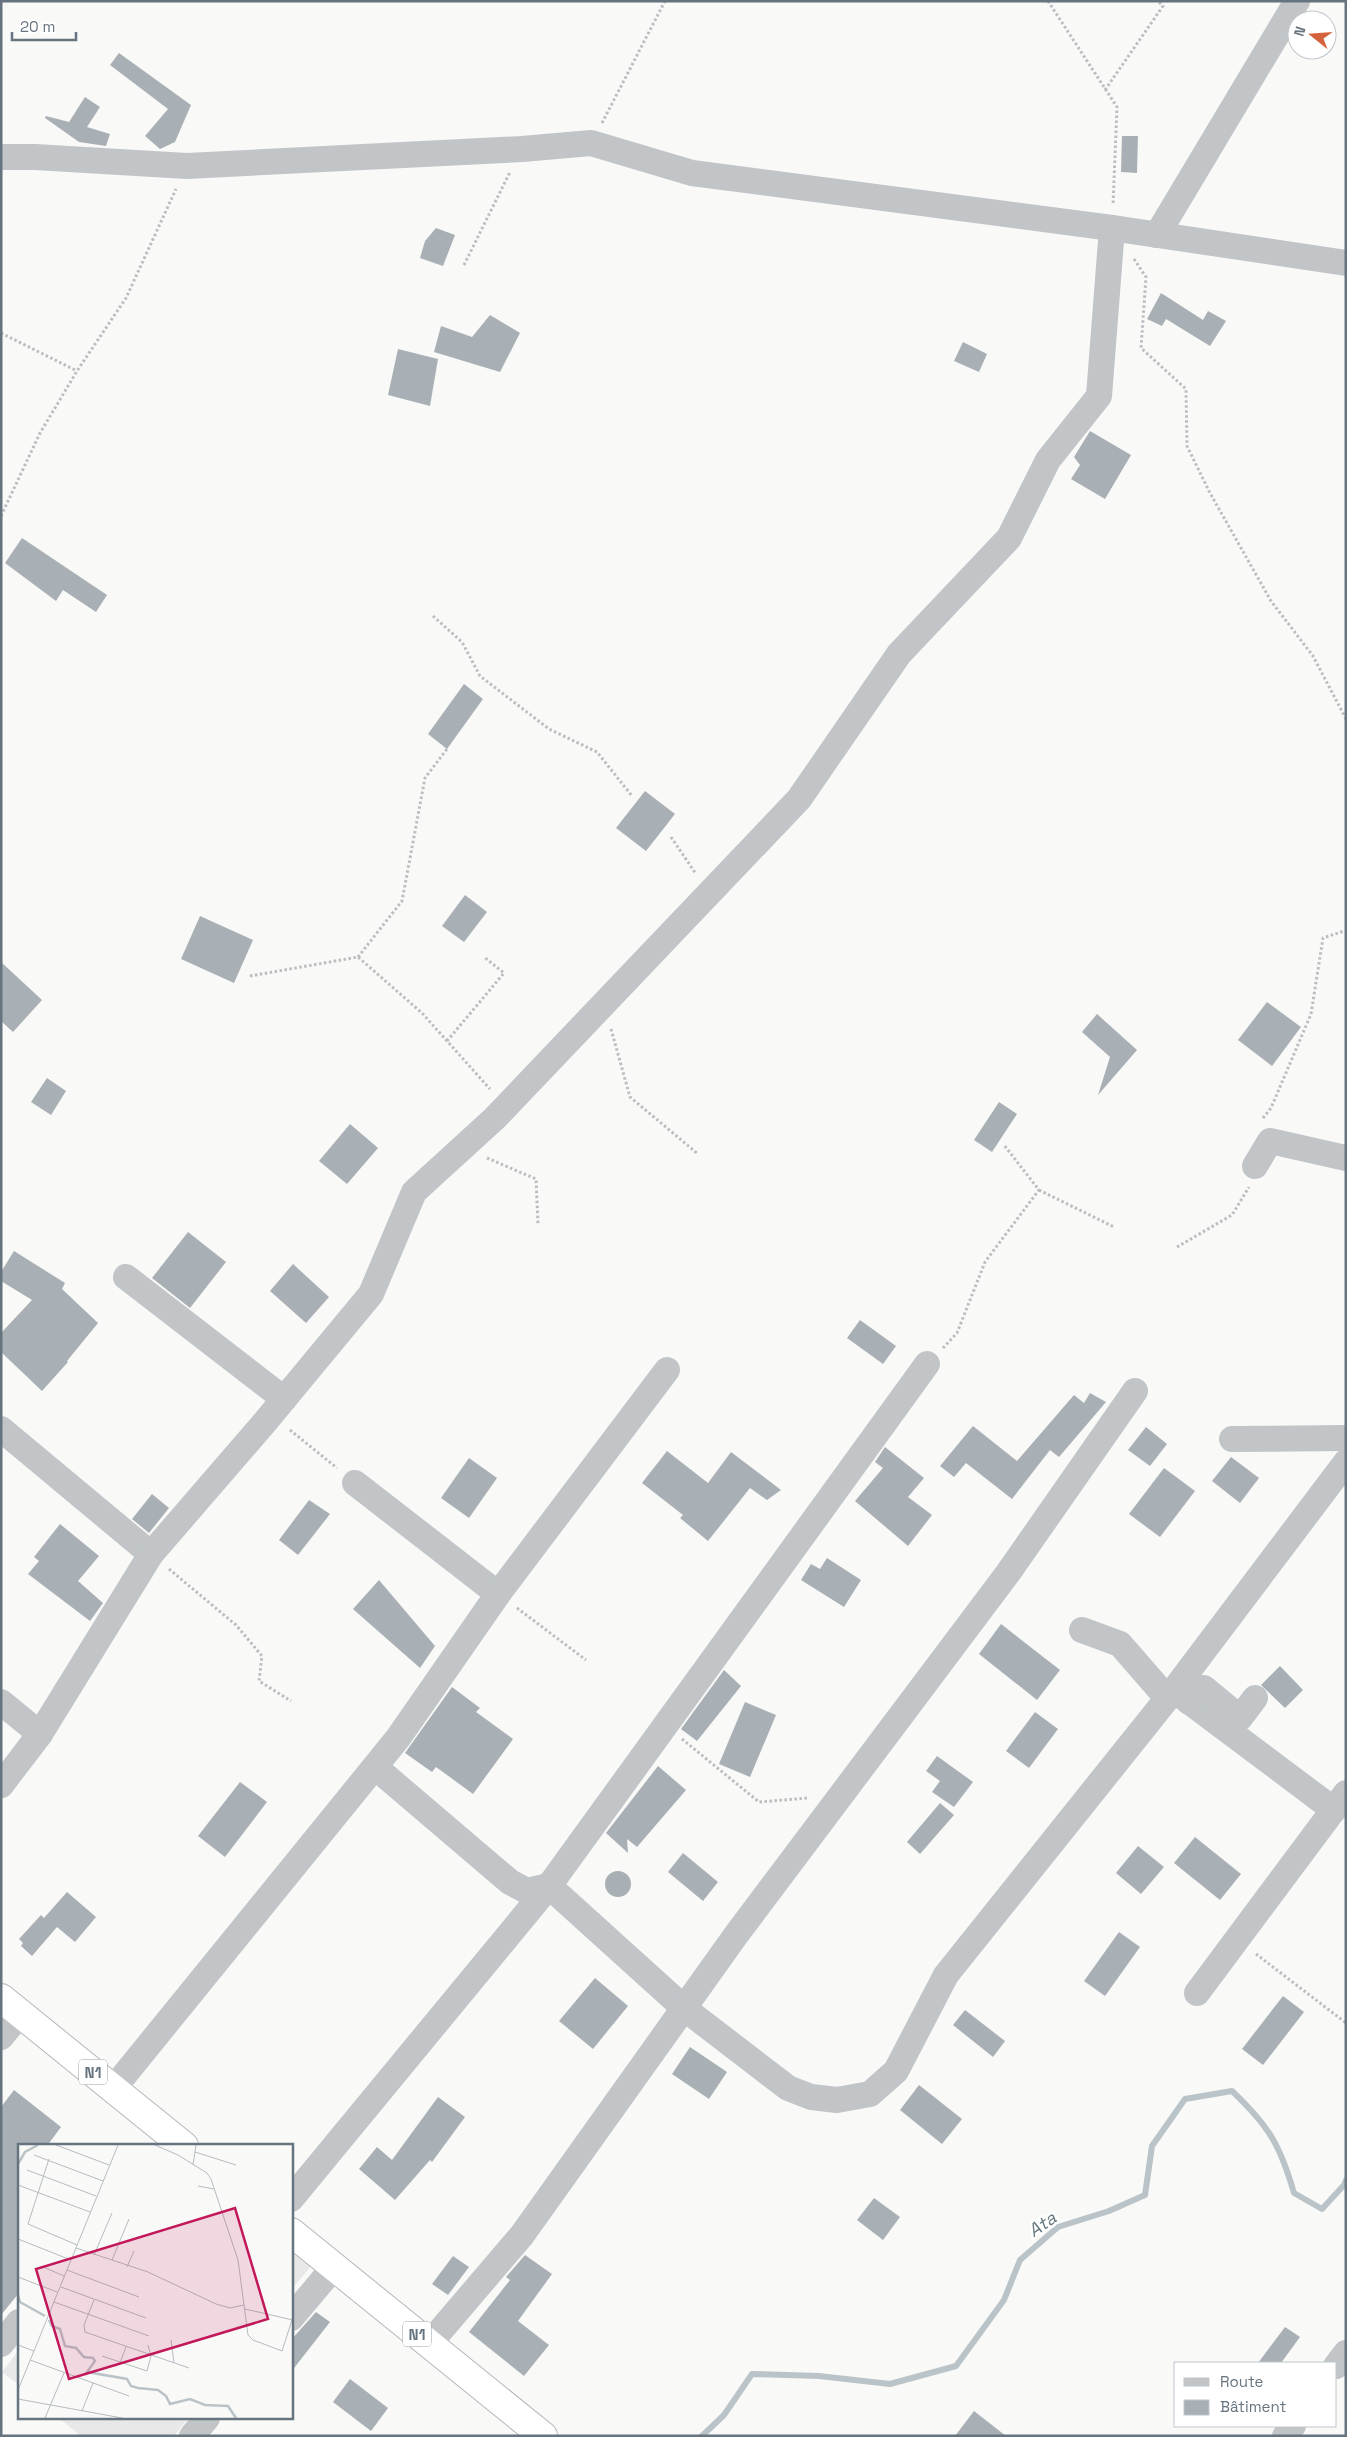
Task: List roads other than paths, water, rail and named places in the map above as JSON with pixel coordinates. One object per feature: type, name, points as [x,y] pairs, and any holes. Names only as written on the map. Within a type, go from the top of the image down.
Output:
[{"type":"highway","name":"N1","points":[[11,2006],[114,2089],[173,2142]]},
{"type":"highway","name":"N1","points":[[292,2233],[543,2436]]},
{"type":"street","points":[[1157,234],[1297,1]]},
{"type":"street","points":[[1,157],[34,157],[187,166],[522,149],[591,143],[692,172],[1157,234],[1346,263]]},
{"type":"street","points":[[1,1785],[40,1734],[151,1554],[371,1294],[414,1192],[495,1118],[799,799],[899,654],[1009,538],[1048,460],[1100,396],[1112,228]]},
{"type":"street","points":[[1255,1166],[1270,1141],[1346,1158]]},
{"type":"street","points":[[126,1277],[277,1407]]},
{"type":"street","points":[[292,2198],[549,1886],[927,1364]]},
{"type":"street","points":[[114,2089],[398,1738],[498,1594],[667,1370]]},
{"type":"street","points":[[429,2344],[522,2235],[736,1935],[1008,1574],[1135,1391]]},
{"type":"street","points":[[1,1429],[151,1554]]},
{"type":"street","points":[[1232,1439],[1346,1438]]},
{"type":"street","points":[[549,1886],[684,2010],[788,2088],[811,2097],[837,2100],[870,2094],[896,2071],[946,1975],[1177,1697],[1346,1462]]},
{"type":"street","points":[[355,1483],[498,1594]]},
{"type":"street","points":[[1082,1630],[1120,1644],[1177,1697],[1340,1801],[1197,1993]]},
{"type":"street","points":[[1177,1697],[1204,1688],[1240,1718],[1255,1698]]},
{"type":"street","points":[[1,1702],[40,1734]]},
{"type":"street","points":[[375,1767],[510,1882],[527,1891],[549,1886]]},
{"type":"street","points":[[1,2037],[11,2006]]},
{"type":"street","points":[[292,2317],[334,2267]]},
{"type":"street","points":[[1,2344],[18,2323]]},
{"type":"street","points":[[1337,2365],[1346,2353]]},
{"type":"street","points":[[192,2436],[205,2420]]},
{"type":"waterway","name":"Ata","points":[[702,2436],[724,2415],[752,2374],[819,2376],[890,2384],[956,2366],[1004,2300],[1020,2260],[1058,2227],[1109,2211],[1145,2195],[1152,2146],[1185,2099],[1232,2091],[1245,2103],[1272,2137],[1284,2162],[1294,2193],[1322,2209],[1344,2185],[1346,2180]]}]
